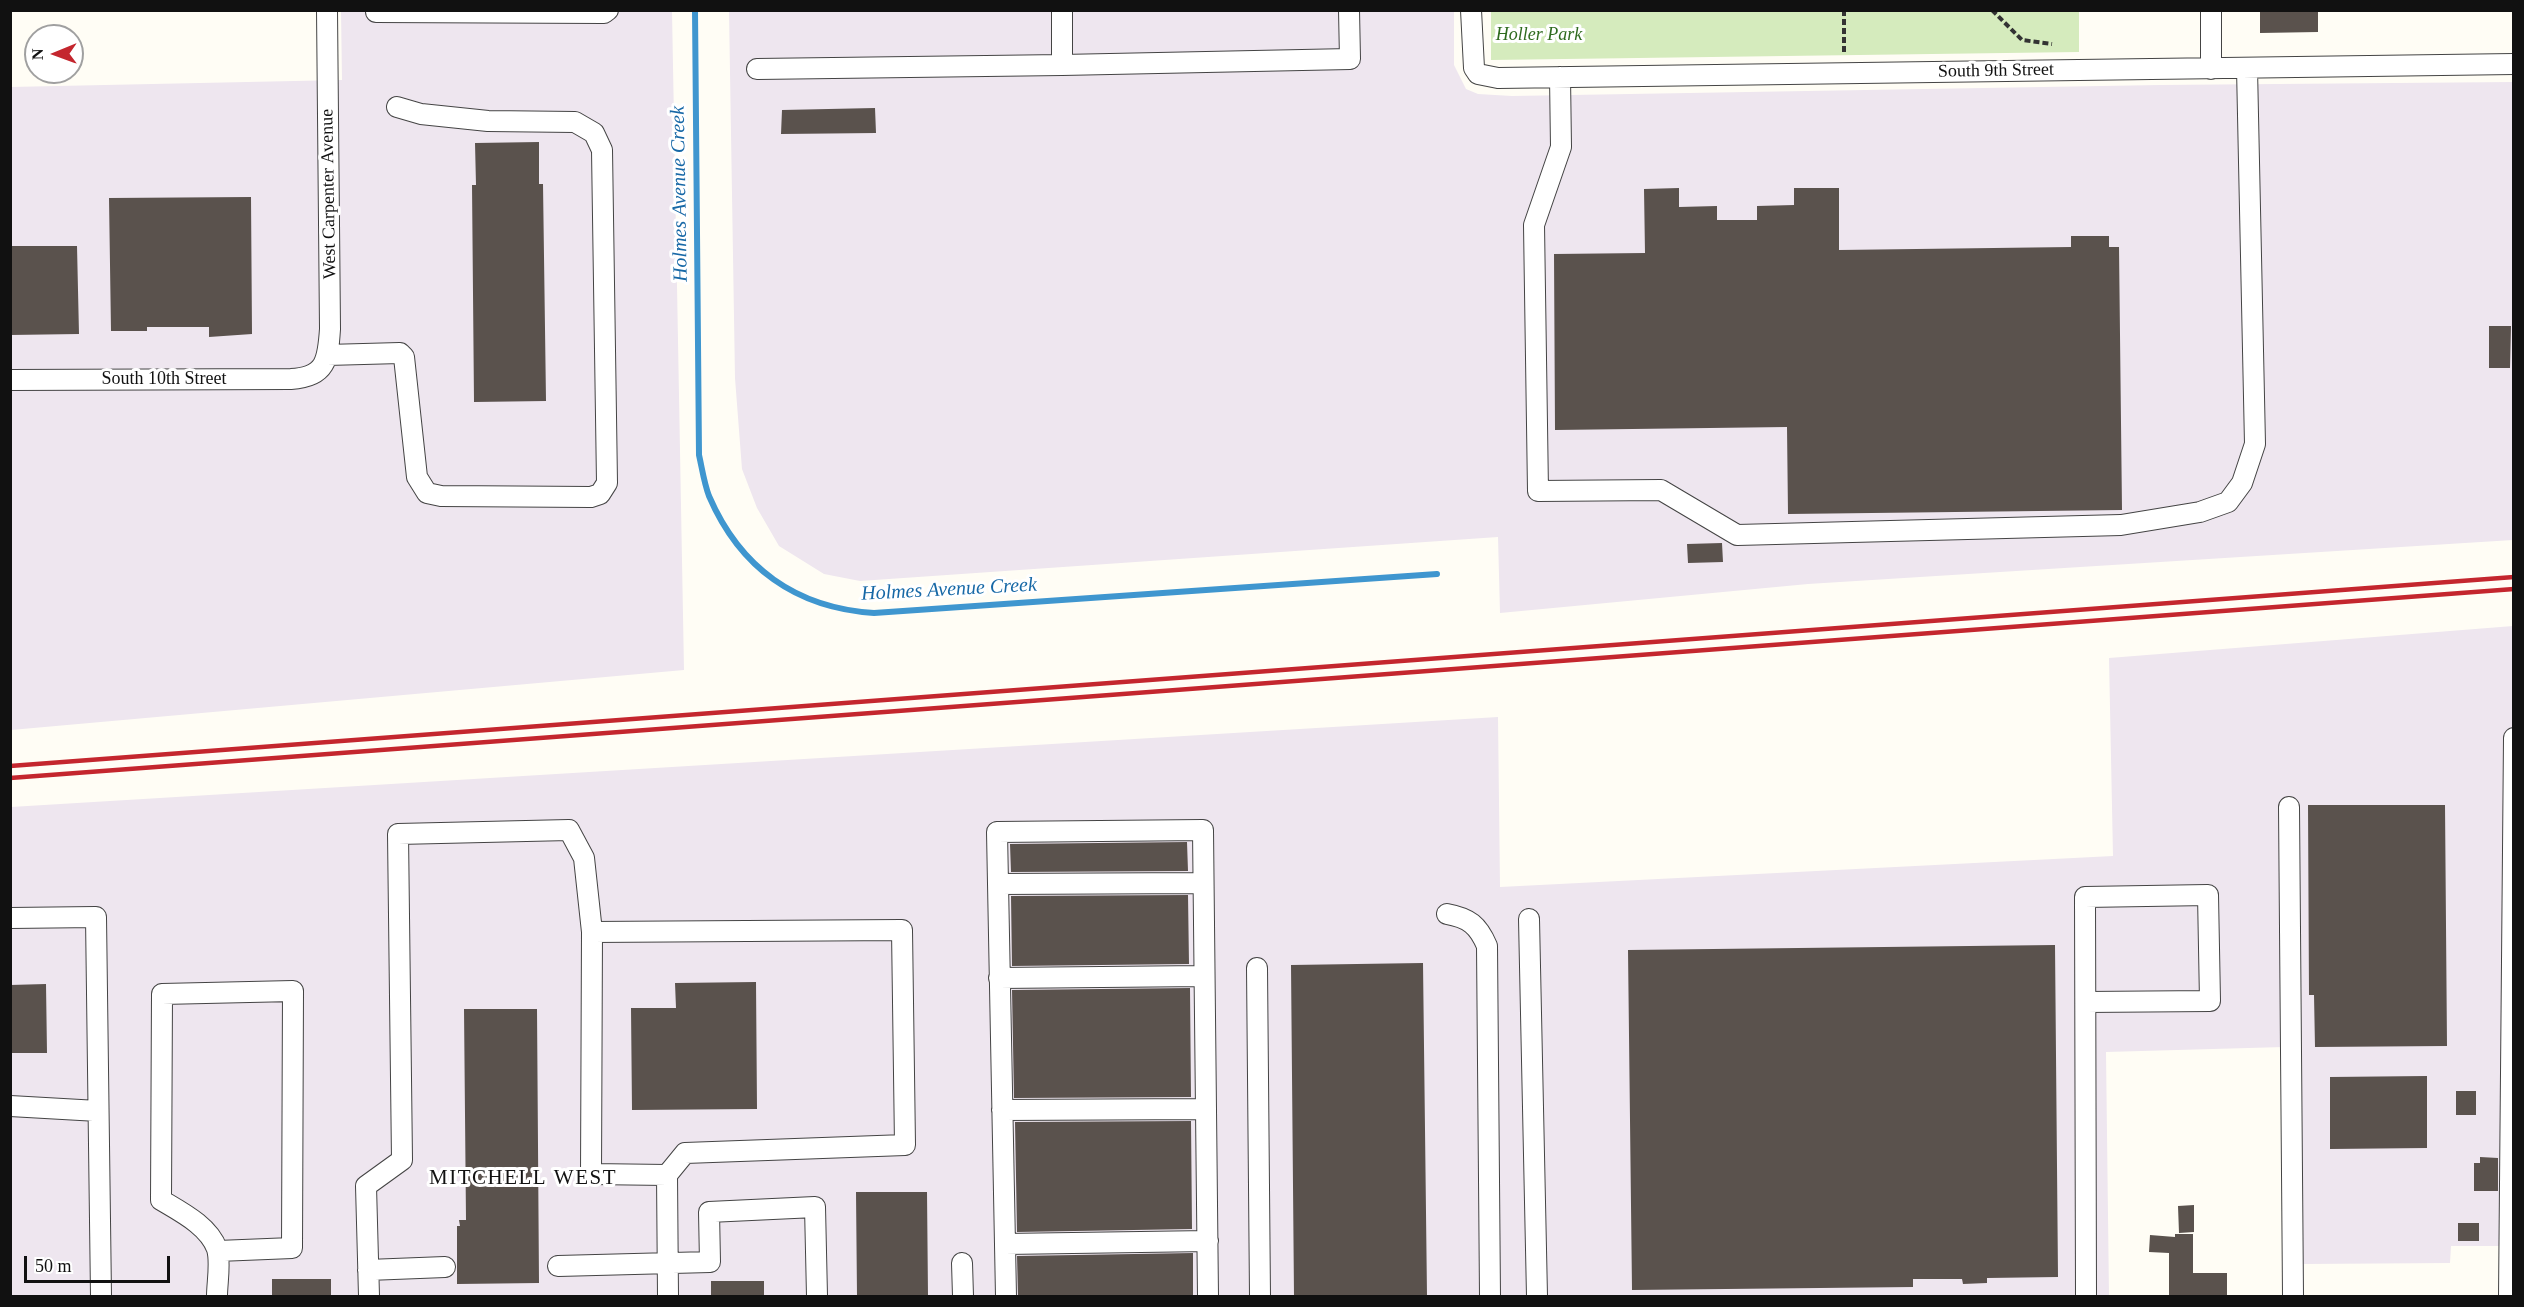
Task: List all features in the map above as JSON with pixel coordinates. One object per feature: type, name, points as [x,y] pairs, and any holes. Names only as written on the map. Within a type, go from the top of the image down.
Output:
[{"type":"street","name":"West Carpenter Avenue","points":[[317,373],[327,355],[330,329],[327,10]]},
{"type":"street","points":[[376,12],[592,13],[608,10]]},
{"type":"street","points":[[1062,10],[1062,64]]},
{"type":"street","points":[[757,69],[1350,59],[1349,10]]},
{"type":"street","name":"South 9th Street","points":[[1471,10],[1472,58],[1478,74],[1498,78],[2514,64]]},
{"type":"street","points":[[2211,10],[2211,69]]},
{"type":"street","points":[[1560,77],[1561,147],[1534,225],[1538,491],[1661,490],[1737,535],[2121,525],[2200,512],[2228,502],[2242,483],[2255,444],[2247,68]]},
{"type":"street","points":[[327,355],[400,353],[404,357],[417,477],[427,493],[441,496],[591,497],[600,494],[607,483],[602,150],[594,133],[575,122],[488,121],[421,114],[396,107]]},
{"type":"street","name":"South 10th Street","points":[[10,380],[291,379],[304,378],[317,373]]},
{"type":"street","points":[[2509,1296],[2514,738]]},
{"type":"street","points":[[2289,807],[2293,1296]]},
{"type":"street","points":[[369,1296],[366,1186],[402,1160],[398,834],[569,830],[584,858],[592,932],[591,1174],[667,1174]]},
{"type":"street","points":[[1006,1296],[997,832],[1203,830],[1208,1296]]},
{"type":"street","points":[[998,884],[1203,883]]},
{"type":"street","points":[[2086,1002],[2210,1001],[2208,895],[2085,897],[2086,1296]]},
{"type":"street","points":[[1447,914],[1464,917],[1479,928],[1487,945],[1490,1296]]},
{"type":"street","points":[[10,918],[96,917],[101,1296]]},
{"type":"street","points":[[1529,919],[1537,1296]]},
{"type":"street","points":[[592,932],[902,930],[905,1145],[685,1153],[667,1174],[668,1296]]},
{"type":"street","points":[[1257,968],[1260,1296]]},
{"type":"street","points":[[999,978],[1204,976]]},
{"type":"street","points":[[217,1296],[218,1251],[211,1238],[198,1224],[161,1200],[162,994],[293,991],[292,1248],[218,1251]]},
{"type":"street","points":[[10,1106],[98,1111]]},
{"type":"street","points":[[1002,1110],[1206,1109]]},
{"type":"street","points":[[558,1266],[710,1262],[709,1212],[815,1207],[817,1296]]},
{"type":"street","points":[[1005,1244],[1208,1241]]},
{"type":"street","points":[[962,1263],[963,1296]]},
{"type":"street","points":[[368,1270],[445,1267]]},
{"type":"path","points":[[1844,10],[1845,73]]},
{"type":"path","points":[[1992,10],[2022,40],[2052,44]]},
{"type":"shaded area","points":[[341,11],[672,11],[684,670],[11,730],[10,87],[342,80]]},
{"type":"shaded area","points":[[729,11],[1454,11],[1454,65],[1466,89],[1478,94],[1512,96],[2160,85],[2513,82],[2513,540],[1808,584],[1500,613],[1498,537],[860,581],[824,574],[779,546],[757,508],[742,469],[735,378]]},
{"type":"shaded area","points":[[2513,626],[2513,1246],[2451,1246],[2450,1263],[2304,1264],[2304,1296],[2283,1296],[2284,1047],[2106,1052],[2109,1296],[11,1296],[11,807],[1498,717],[1500,887],[2113,856],[2109,658]]},
{"type":"green space","name":"Holler Park","points":[[1491,11],[2079,11],[2079,52],[1491,60]]},
{"type":"building","points":[[2260,10],[2318,10],[2318,32],[2260,33]]},
{"type":"building","points":[[875,108],[876,133],[781,134],[782,110]]},
{"type":"building","points":[[539,142],[539,184],[543,184],[546,401],[474,402],[472,185],[476,185],[475,143]]},
{"type":"building","points":[[1679,188],[1679,207],[1717,206],[1717,220],[1757,220],[1757,206],[1794,205],[1794,188],[1839,188],[1839,250],[2071,247],[2071,236],[2109,236],[2109,247],[2119,247],[2122,510],[1788,514],[1787,427],[1555,430],[1554,254],[1645,253],[1644,189]]},
{"type":"building","points":[[251,197],[252,334],[209,337],[209,327],[147,327],[147,331],[111,331],[109,198]]},
{"type":"building","points":[[10,246],[77,246],[79,334],[10,335]]},
{"type":"building","points":[[2489,326],[2511,326],[2510,368],[2489,368]]},
{"type":"building","points":[[1722,543],[1723,562],[1688,563],[1687,544]]},
{"type":"building","points":[[2308,805],[2445,805],[2447,1046],[2315,1047],[2314,995],[2309,995]]},
{"type":"building","points":[[1187,842],[1188,871],[1011,872],[1010,844]]},
{"type":"building","points":[[1188,895],[1189,964],[1012,966],[1011,896]]},
{"type":"building","points":[[2055,945],[2058,1277],[1987,1278],[1987,1283],[1963,1284],[1962,1279],[1913,1279],[1913,1287],[1632,1290],[1628,950]]},
{"type":"building","points":[[1423,963],[1427,1296],[1294,1296],[1291,965]]},
{"type":"building","points":[[756,982],[757,1109],[632,1110],[631,1008],[676,1008],[675,983]]},
{"type":"building","points":[[46,984],[47,1053],[10,1053],[10,985]]},
{"type":"building","points":[[1190,988],[1191,1097],[1014,1098],[1012,990]]},
{"type":"building","points":[[464,1009],[537,1009],[539,1283],[457,1284],[457,1226],[460,1226],[459,1220],[466,1220]]},
{"type":"building","points":[[2427,1076],[2427,1148],[2330,1149],[2330,1077]]},
{"type":"building","points":[[2456,1091],[2476,1091],[2476,1115],[2456,1115]]},
{"type":"building","points":[[1191,1121],[1192,1229],[1017,1232],[1015,1122]]},
{"type":"building","points":[[2480,1157],[2498,1158],[2498,1191],[2474,1191],[2474,1163],[2480,1163]]},
{"type":"building","points":[[856,1192],[927,1192],[928,1296],[857,1296]]},
{"type":"building","points":[[2194,1205],[2194,1232],[2179,1233],[2178,1206]]},
{"type":"building","points":[[2458,1223],[2479,1223],[2479,1241],[2458,1241]]},
{"type":"building","points":[[2175,1234],[2193,1234],[2193,1273],[2227,1273],[2227,1296],[2169,1296],[2169,1253],[2149,1252],[2150,1235],[2175,1237]]},
{"type":"building","points":[[1193,1253],[1193,1296],[1018,1296],[1017,1256]]},
{"type":"building","points":[[272,1279],[331,1279],[331,1296],[272,1296]]},
{"type":"building","points":[[711,1281],[764,1281],[764,1296],[711,1296]]},
{"type":"waterway","name":"Holmes Avenue Creek","points":[[695,10],[699,455],[707,491],[722,521],[737,544],[774,580],[820,603],[874,613],[1437,574]]},
{"type":"railway","points":[[10,766],[2514,577]]},
{"type":"railway","points":[[10,778],[2514,589]]},
{"type":"district","name":"MITCHELL WEST","points":[[523,1178]]}]
